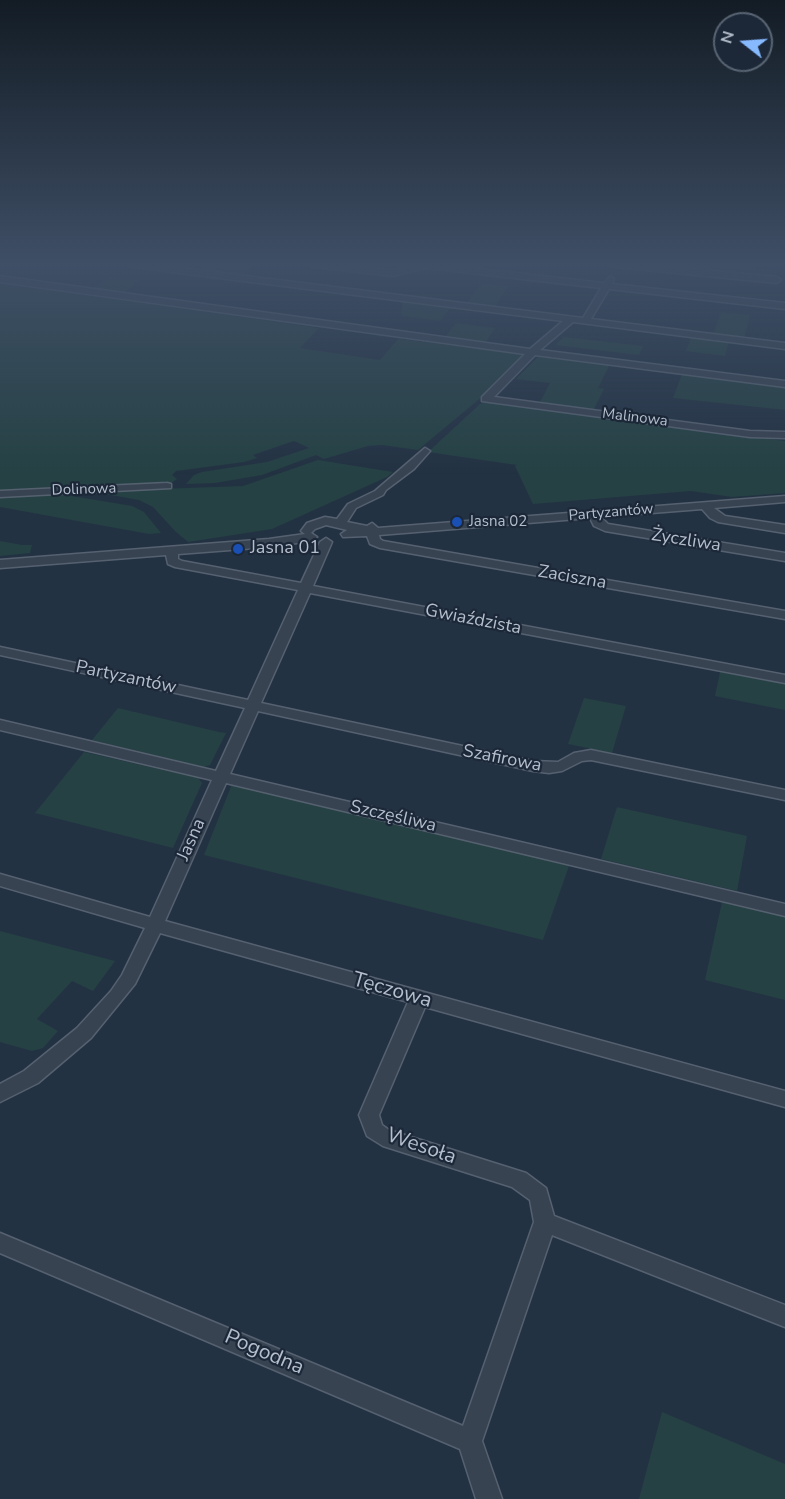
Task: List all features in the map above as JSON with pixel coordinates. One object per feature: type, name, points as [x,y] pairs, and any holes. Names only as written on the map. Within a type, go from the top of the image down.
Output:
[{"type":"street","points":[[400,334],[785,384]]},
{"type":"street","points":[[532,352],[553,334]]},
{"type":"street","points":[[689,334],[785,346]]},
{"type":"street","name":"Malinowa","points":[[532,352],[486,399],[750,434],[785,435]]},
{"type":"street","points":[[0,564],[245,543],[269,543],[315,537],[338,540],[340,526],[352,506],[379,493],[425,451]]},
{"type":"street","name":"Dolinowa","points":[[0,494],[167,486]]},
{"type":"street","name":"Partyzantów","points":[[340,526],[372,530],[438,527],[785,499]]},
{"type":"street","points":[[706,506],[714,515],[722,519],[785,529]]},
{"type":"street","name":"Życzliwa","points":[[594,515],[598,523],[611,528],[785,556]]},
{"type":"street","points":[[315,537],[314,524],[340,526]]},
{"type":"street","name":"Zaciszna","points":[[372,530],[374,541],[380,544],[785,615]]},
{"type":"street","name":"Jasna","points":[[0,1094],[31,1077],[84,1033],[129,979],[305,588],[315,537]]},
{"type":"street","name":"Gwiaździsta","points":[[172,550],[172,561],[177,564],[785,679]]},
{"type":"street","name":"Partyzantów","points":[[0,651],[252,705]]},
{"type":"street","name":"Szafirowa","points":[[252,705],[533,766],[549,768],[562,766],[579,756],[591,755],[785,795]]},
{"type":"street","name":"Szczęśliwa","points":[[0,725],[785,910]]},
{"type":"street","name":"Tęczowa","points":[[0,880],[419,999],[785,1099]]},
{"type":"street","name":"Wesoła","points":[[419,999],[369,1115],[374,1130],[383,1137],[519,1180],[539,1195],[545,1222]]},
{"type":"street","points":[[489,1499],[470,1441],[545,1222],[785,1316]]},
{"type":"street","name":"Pogodna","points":[[0,1243],[470,1441]]},
{"type":"green space","points":[[0,334],[313,334],[300,348],[380,360],[398,339],[525,354],[500,382],[418,450],[382,445],[368,446],[324,459],[316,455],[262,475],[215,483],[186,484],[194,475],[202,472],[267,462],[309,448],[294,441],[253,455],[257,458],[244,462],[176,471],[172,475],[177,479],[170,484],[0,492]]},
{"type":"green space","points":[[447,334],[491,334],[485,344],[444,338]]},
{"type":"green space","points":[[713,334],[745,334],[744,339]]},
{"type":"green space","points":[[564,337],[643,346],[639,355],[555,345]]},
{"type":"green space","points":[[691,337],[729,341],[725,356],[686,351]]},
{"type":"green space","points":[[539,356],[610,364],[598,388],[604,389],[593,411],[539,404],[550,383],[516,379]]},
{"type":"green space","points":[[682,374],[785,387],[785,410],[673,398]]},
{"type":"green space","points":[[486,402],[785,441],[785,493],[732,497],[691,491],[533,504],[515,466],[517,465],[428,452],[480,404]]},
{"type":"green space","points":[[318,460],[393,472],[387,477],[272,529],[188,542],[153,507],[139,500],[105,494],[103,491],[243,486]]},
{"type":"green space","points":[[60,494],[132,506],[144,512],[161,533],[149,534],[0,507],[0,497]]},
{"type":"green space","points":[[0,541],[32,545],[30,553],[0,556]]},
{"type":"green space","points":[[720,672],[785,684],[785,710],[715,696]]},
{"type":"green space","points":[[584,698],[626,706],[612,753],[568,744]]},
{"type":"green space","points":[[118,708],[226,733],[210,765],[204,767],[92,740]]},
{"type":"green space","points":[[84,752],[198,778],[202,783],[173,848],[35,813]]},
{"type":"green space","points":[[232,784],[257,787],[569,866],[543,940],[204,855]]},
{"type":"green space","points":[[617,807],[747,836],[737,891],[601,859]]},
{"type":"green space","points":[[722,902],[785,916],[785,1000],[705,980]]},
{"type":"green space","points":[[0,931],[115,961],[93,991],[72,981],[37,1019],[58,1031],[43,1048],[32,1051],[0,1042]]},
{"type":"green space","points":[[662,1412],[785,1464],[785,1499],[639,1499]]},
{"type":"place","name":"Jasna 02","points":[[457,522]]},
{"type":"place","name":"Jasna 01","points":[[238,549]]}]
